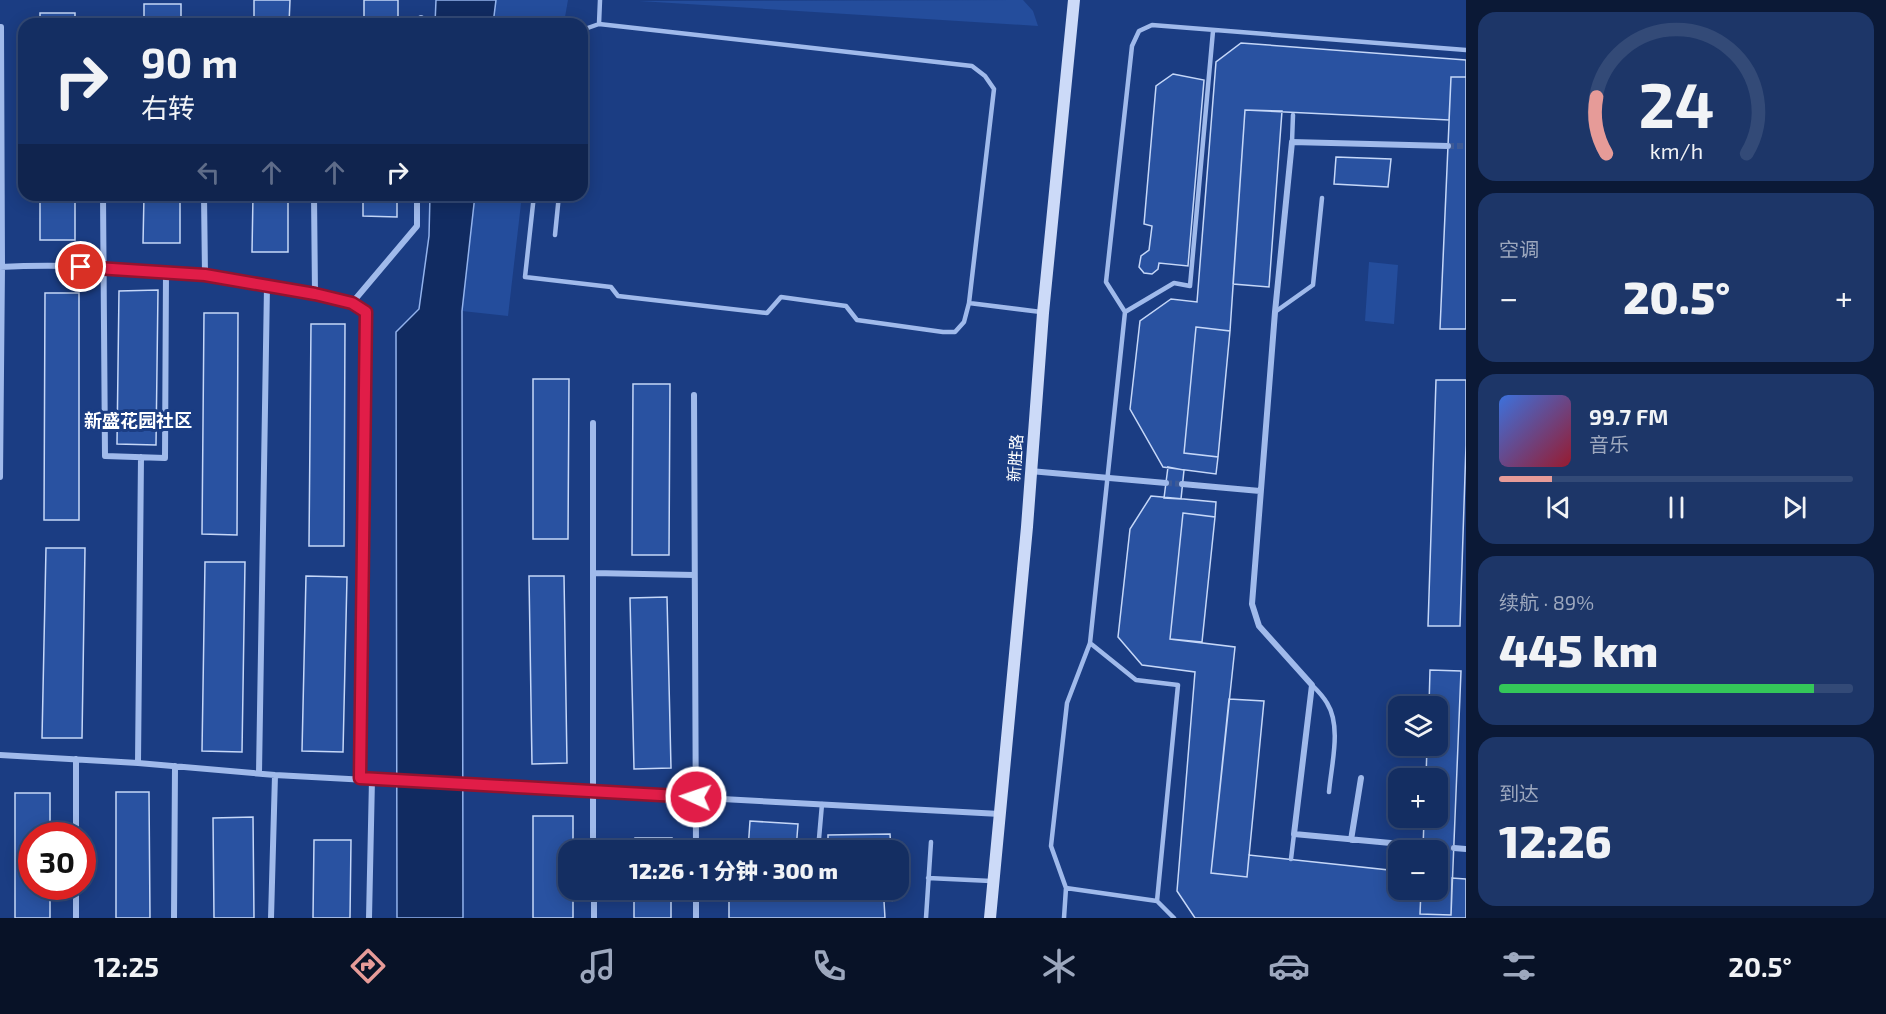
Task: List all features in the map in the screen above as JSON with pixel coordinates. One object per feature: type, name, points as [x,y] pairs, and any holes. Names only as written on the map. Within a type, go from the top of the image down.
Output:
[{"type":"street","name":"新胜路","points":[[990,918],[1001,814],[1043,313],[1074,0]]},
{"type":"street","points":[[0,477],[1,27]]},
{"type":"street","points":[[1388,843],[1294,834],[1312,685],[1259,627],[1252,604],[1275,312],[1292,142],[1448,146]]},
{"type":"street","points":[[103,201],[105,456],[165,458],[166,272]]},
{"type":"street","points":[[204,201],[205,275]]},
{"type":"street","points":[[314,201],[315,294]]},
{"type":"street","points":[[352,303],[417,226],[417,201]]},
{"type":"street","points":[[1,267],[103,268],[205,275],[315,294],[352,303],[366,312],[360,778]]},
{"type":"street","points":[[259,773],[267,286]]},
{"type":"street","points":[[694,395],[696,840]]},
{"type":"street","points":[[593,423],[593,840]]},
{"type":"street","points":[[138,763],[141,457]]},
{"type":"street","points":[[1030,471],[1166,483]]},
{"type":"street","points":[[1182,484],[1260,491]]},
{"type":"street","points":[[593,573],[694,576]]},
{"type":"street","points":[[0,755],[138,763],[275,775],[1001,814]]},
{"type":"street","points":[[76,759],[76,822]]},
{"type":"street","points":[[174,918],[175,766]]},
{"type":"street","points":[[271,918],[275,775]]},
{"type":"street","points":[[1352,840],[1360,778]]},
{"type":"street","points":[[369,918],[372,779]]},
{"type":"street","points":[[1454,848],[1466,849]]},
{"type":"street","points":[[76,900],[76,918]]},
{"type":"street","points":[[594,900],[594,918]]},
{"type":"street","points":[[696,900],[696,918]]},
{"type":"lane","points":[[599,24],[600,0]]},
{"type":"lane","points":[[533,201],[525,277],[610,287],[618,296],[767,312],[781,297],[846,306],[856,320],[943,332],[955,332],[964,322],[969,303],[994,89],[985,76],[972,66],[599,24],[588,28]]},
{"type":"lane","points":[[1064,918],[1066,888],[1051,846],[1067,703],[1090,643],[1125,312],[1106,282],[1132,46],[1139,31],[1152,25],[1466,50]]},
{"type":"lane","points":[[1125,312],[1174,283],[1190,286],[1213,31]]},
{"type":"lane","points":[[1297,37],[1297,45]]},
{"type":"lane","points":[[1292,142],[1293,114]]},
{"type":"lane","points":[[1275,312],[1313,285],[1322,198]]},
{"type":"lane","points":[[555,236],[558,201]]},
{"type":"lane","points":[[969,303],[1043,313]]},
{"type":"lane","points":[[1090,643],[1136,680],[1178,685],[1157,901]]},
{"type":"lane","points":[[1312,685],[1327,703],[1333,718],[1334,738],[1329,792]]},
{"type":"lane","points":[[819,840],[822,804]]},
{"type":"lane","points":[[1292,859],[1294,834]]},
{"type":"lane","points":[[927,918],[931,842]]},
{"type":"lane","points":[[928,878],[994,881]]},
{"type":"lane","points":[[1066,888],[1157,901],[1174,918]]},
{"type":"shaded area","points":[[436,0],[496,0],[494,18],[435,18]]},
{"type":"shaded area","points":[[496,0],[568,0],[564,18],[494,18]]},
{"type":"shaded area","points":[[1023,0],[1033,11],[1038,26],[639,1]]},
{"type":"shaded area","points":[[430,201],[474,201],[462,311],[463,918],[397,918],[396,332],[419,309],[429,236]]},
{"type":"shaded area","points":[[474,201],[521,201],[508,316],[462,311]]},
{"type":"shaded area","points":[[1369,262],[1398,265],[1394,324],[1365,321]]},
{"type":"building","points":[[254,0],[290,0],[289,18],[254,18]]},
{"type":"building","points":[[364,0],[398,0],[398,18],[364,18]]},
{"type":"building","points":[[144,4],[181,4],[181,18],[144,18]]},
{"type":"building","points":[[40,13],[75,13],[75,18],[40,18]]},
{"type":"building","points":[[1241,43],[1466,60],[1466,77],[1451,77],[1449,120],[1245,110],[1230,331],[1196,327],[1184,453],[1218,457],[1216,474],[1163,467],[1130,409],[1140,321],[1171,299],[1197,302],[1216,62]]},
{"type":"building","points":[[1173,74],[1204,80],[1188,266],[1159,263],[1158,269],[1152,274],[1144,273],[1139,267],[1141,256],[1149,250],[1152,226],[1144,224],[1156,86]]},
{"type":"building","points":[[1451,77],[1466,77],[1466,329],[1440,329]]},
{"type":"building","points":[[1245,110],[1282,111],[1269,287],[1233,284]]},
{"type":"building","points":[[1336,157],[1391,159],[1388,187],[1334,184]]},
{"type":"building","points":[[40,201],[75,201],[75,240],[40,240]]},
{"type":"building","points":[[144,201],[180,201],[180,243],[143,243]]},
{"type":"building","points":[[253,201],[288,201],[288,252],[252,252]]},
{"type":"building","points":[[363,201],[397,201],[397,217],[363,216]]},
{"type":"building","points":[[158,290],[156,445],[117,444],[119,291]]},
{"type":"building","points":[[45,293],[79,293],[79,520],[44,520]]},
{"type":"building","points":[[204,313],[238,313],[237,535],[202,534]]},
{"type":"building","points":[[311,324],[345,324],[344,546],[309,546]]},
{"type":"building","points":[[1196,327],[1230,331],[1218,457],[1184,453]]},
{"type":"building","points":[[533,379],[569,379],[568,539],[533,539]]},
{"type":"building","points":[[1436,380],[1466,380],[1460,626],[1428,626]]},
{"type":"building","points":[[633,384],[670,384],[669,555],[632,555]]},
{"type":"building","points":[[1168,467],[1184,470],[1181,499],[1164,498]]},
{"type":"building","points":[[1151,496],[1216,502],[1215,517],[1183,513],[1170,639],[1235,647],[1211,873],[1247,877],[1249,855],[1388,870],[1388,900],[1421,900],[1420,914],[1451,915],[1452,878],[1466,879],[1466,918],[1195,918],[1177,891],[1195,672],[1142,665],[1118,637],[1130,529]]},
{"type":"building","points":[[1183,513],[1215,517],[1202,642],[1170,639]]},
{"type":"building","points":[[46,548],[85,548],[82,738],[42,738]]},
{"type":"building","points":[[205,562],[245,562],[242,752],[202,751]]},
{"type":"building","points":[[306,576],[347,577],[343,752],[302,751]]},
{"type":"building","points":[[529,576],[564,576],[567,763],[532,764]]},
{"type":"building","points":[[667,597],[671,768],[634,769],[630,598]]},
{"type":"building","points":[[1430,670],[1461,671],[1451,915],[1420,914],[1421,900],[1448,900],[1448,840],[1423,840],[1424,828],[1448,828],[1448,768],[1426,768],[1427,756],[1448,756],[1448,696],[1429,696]]},
{"type":"building","points":[[1229,699],[1264,701],[1247,877],[1211,873]]},
{"type":"building","points":[[116,792],[149,792],[150,918],[116,918]]},
{"type":"building","points":[[15,793],[50,793],[50,822],[18,822],[18,900],[50,900],[50,918],[15,918]]},
{"type":"building","points":[[533,816],[573,816],[573,840],[558,840],[558,900],[573,900],[573,918],[533,918]]},
{"type":"building","points":[[253,817],[254,918],[214,918],[213,818]]},
{"type":"building","points":[[750,821],[798,824],[797,840],[749,840]]},
{"type":"building","points":[[890,834],[890,840],[828,840],[828,835]]},
{"type":"building","points":[[635,838],[672,838],[672,840],[635,840]]},
{"type":"building","points":[[314,840],[351,840],[350,918],[313,918]]},
{"type":"building","points":[[634,900],[671,900],[671,918],[634,918]]},
{"type":"building","points":[[729,900],[892,900],[884,901],[885,918],[729,918]]},
{"type":"tunnel","points":[[1448,146],[1466,146]]},
{"type":"tunnel","points":[[1166,483],[1182,484]]},
{"type":"tunnel","points":[[1448,848],[1454,848]]},
{"type":"district","name":"新盛花园社区","points":[[138,421]]},
{"type":"route","points":[[81,267],[205,275],[315,294],[352,303],[366,312],[360,778],[696,797]]}]
